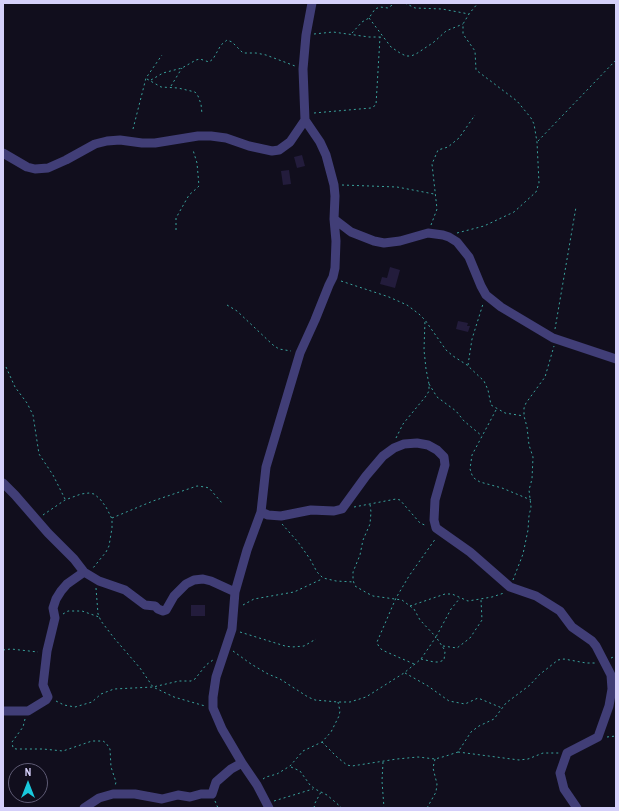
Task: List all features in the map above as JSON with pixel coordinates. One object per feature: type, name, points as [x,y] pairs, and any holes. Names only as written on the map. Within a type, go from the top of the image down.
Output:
[{"type":"street","points":[[268,806],[257,785],[222,729],[214,708],[214,687],[232,629],[235,592],[247,550],[261,512],[266,467],[300,353],[333,277],[335,268],[336,241],[334,219],[334,185],[326,155],[320,142],[305,120],[303,69],[306,35],[312,3]]},
{"type":"street","points":[[3,152],[27,168],[35,169],[48,168],[95,144],[120,140],[155,143],[198,136],[211,136],[226,138],[272,152],[279,150],[290,142],[305,120]]},
{"type":"street","points":[[334,219],[351,232],[374,241],[396,242],[428,233],[443,235],[457,242],[469,258],[486,295],[500,307],[553,338],[616,359]]},
{"type":"street","points":[[261,512],[275,516],[287,516],[310,510],[334,511],[342,509],[366,476],[383,456],[394,448],[404,444],[417,443],[428,445],[437,450],[444,457],[445,465],[435,500],[434,520],[438,529],[470,552],[510,587],[536,596],[560,611],[572,627],[592,641],[596,646],[611,675],[612,689],[609,706],[598,737],[567,753],[560,773],[564,789],[577,808]]},
{"type":"street","points":[[3,483],[36,520],[90,575],[100,581],[125,590],[145,605],[155,606],[163,611],[166,610],[174,596],[186,584],[194,580],[203,579],[211,581],[235,592]]},
{"type":"street","points":[[3,711],[28,711],[46,700],[48,697],[43,685],[47,651],[54,618],[53,608],[56,599],[67,584],[90,575]]},
{"type":"street","points":[[84,808],[99,798],[113,794],[135,794],[162,799],[178,795],[190,798],[201,794],[212,794],[216,782],[231,769],[242,763]]},
{"type":"path","points":[[352,34],[377,8],[388,8],[395,3]]},
{"type":"path","points":[[406,3],[415,8],[442,9],[469,14]]},
{"type":"path","points":[[369,18],[391,47],[400,54],[411,56],[430,46],[446,31],[463,24],[478,3]]},
{"type":"path","points":[[449,238],[459,231],[484,226],[514,212],[536,192],[539,183],[537,142],[534,124],[526,110],[508,93],[476,70],[476,55],[473,48],[465,38],[463,24]]},
{"type":"path","points":[[306,35],[326,32],[368,37],[382,37]]},
{"type":"path","points":[[305,120],[316,112],[371,108],[376,105],[380,37]]},
{"type":"path","points":[[151,80],[163,73],[182,68],[198,59],[209,62],[212,60],[221,44],[227,40],[232,42],[243,53],[266,55],[303,69]]},
{"type":"path","points":[[133,129],[146,78],[162,55]]},
{"type":"path","points":[[537,142],[616,60]]},
{"type":"path","points":[[171,87],[182,68]]},
{"type":"path","points":[[146,78],[161,87],[171,87],[195,92],[201,104],[202,114]]},
{"type":"path","points":[[428,233],[437,209],[432,164],[436,153],[438,150],[448,147],[460,138],[475,115]]},
{"type":"path","points":[[176,230],[176,218],[185,203],[186,198],[196,190],[198,186],[197,163],[193,150]]},
{"type":"path","points":[[334,185],[397,187],[435,194]]},
{"type":"path","points":[[410,606],[445,594],[452,594],[468,601],[499,596],[506,592],[510,587],[524,548],[528,530],[531,500],[529,490],[532,479],[533,457],[529,445],[524,416],[526,403],[538,386],[542,383],[548,372],[554,349],[553,338],[576,207]]},
{"type":"path","points":[[333,277],[400,302],[419,314],[425,320],[446,350],[467,365],[484,381],[488,390],[490,403],[505,413],[524,416]]},
{"type":"path","points":[[467,365],[477,322],[486,295]]},
{"type":"path","points":[[228,305],[237,311],[279,349],[300,353]]},
{"type":"path","points":[[425,320],[424,350],[429,384],[437,398],[456,411],[464,421],[482,437]]},
{"type":"path","points":[[6,367],[15,387],[27,403],[33,415],[39,454],[53,475],[65,500]]},
{"type":"path","points":[[394,448],[397,435],[402,424],[426,396],[429,384]]},
{"type":"path","points":[[497,409],[472,455],[470,469],[472,475],[480,482],[502,488],[531,500]]},
{"type":"path","points":[[112,519],[153,500],[197,486],[208,488],[222,503]]},
{"type":"path","points":[[36,520],[65,500],[84,493],[94,494],[100,499],[112,519],[109,546],[90,575],[100,618],[114,638],[140,668],[153,687],[174,697],[214,708]]},
{"type":"path","points":[[342,509],[396,499],[400,500],[420,522],[438,529],[434,543],[409,576],[396,598],[378,639],[378,646],[382,650],[415,665]]},
{"type":"path","points":[[370,504],[370,524],[362,540],[360,555],[353,572],[355,586],[373,596],[396,598],[406,602],[410,606],[420,620],[436,636],[445,652],[444,660],[442,661],[434,662],[421,659]]},
{"type":"path","points":[[275,516],[298,542],[317,572],[323,578],[336,582],[354,582]]},
{"type":"path","points":[[234,610],[254,599],[294,592],[323,578]]},
{"type":"path","points":[[228,642],[233,652],[308,697],[315,700],[350,702],[366,697],[415,665],[421,659],[451,609],[460,598]]},
{"type":"path","points":[[442,646],[457,648],[470,638],[482,620],[481,599]]},
{"type":"path","points":[[54,618],[68,611],[82,611],[100,618]]},
{"type":"path","points":[[232,629],[292,647],[304,646],[316,639]]},
{"type":"path","points":[[3,650],[47,651]]},
{"type":"path","points":[[48,697],[64,705],[75,706],[92,702],[107,691],[124,688],[153,687],[179,681],[191,681],[195,679],[206,665],[224,651]]},
{"type":"path","points":[[458,752],[471,732],[479,726],[494,719],[506,703],[530,685],[539,674],[558,660],[564,659],[592,664],[605,661]]},
{"type":"path","points":[[404,673],[428,686],[450,701],[465,704],[478,698],[502,708]]},
{"type":"path","points":[[257,785],[266,777],[277,774],[290,766],[303,751],[322,742],[331,732],[339,716],[340,711],[338,702]]},
{"type":"path","points":[[28,711],[22,727],[12,742],[13,748],[21,750],[44,749],[63,751],[92,741],[103,741],[110,750],[111,767],[116,782],[113,794]]},
{"type":"path","points":[[322,742],[338,758],[352,766],[413,758],[435,759],[458,752],[519,760],[528,759],[543,753],[567,753]]},
{"type":"path","points":[[427,808],[436,792],[437,784],[433,768],[435,759]]},
{"type":"path","points":[[383,761],[382,781],[384,808]]},
{"type":"path","points":[[290,766],[303,773],[310,785],[315,789],[322,791],[342,808]]},
{"type":"path","points":[[268,806],[267,802],[315,789]]},
{"type":"path","points":[[314,808],[315,802],[322,791]]},
{"type":"building","points":[[302,155],[305,166],[297,168],[294,157]]},
{"type":"building","points":[[289,170],[291,184],[283,185],[281,171]]},
{"type":"building","points":[[390,267],[400,270],[395,288],[380,284],[382,277],[387,278]]},
{"type":"building","points":[[458,321],[468,323],[467,326],[470,326],[468,332],[456,329]]},
{"type":"building","points":[[191,605],[205,605],[205,616],[191,616]]}]
